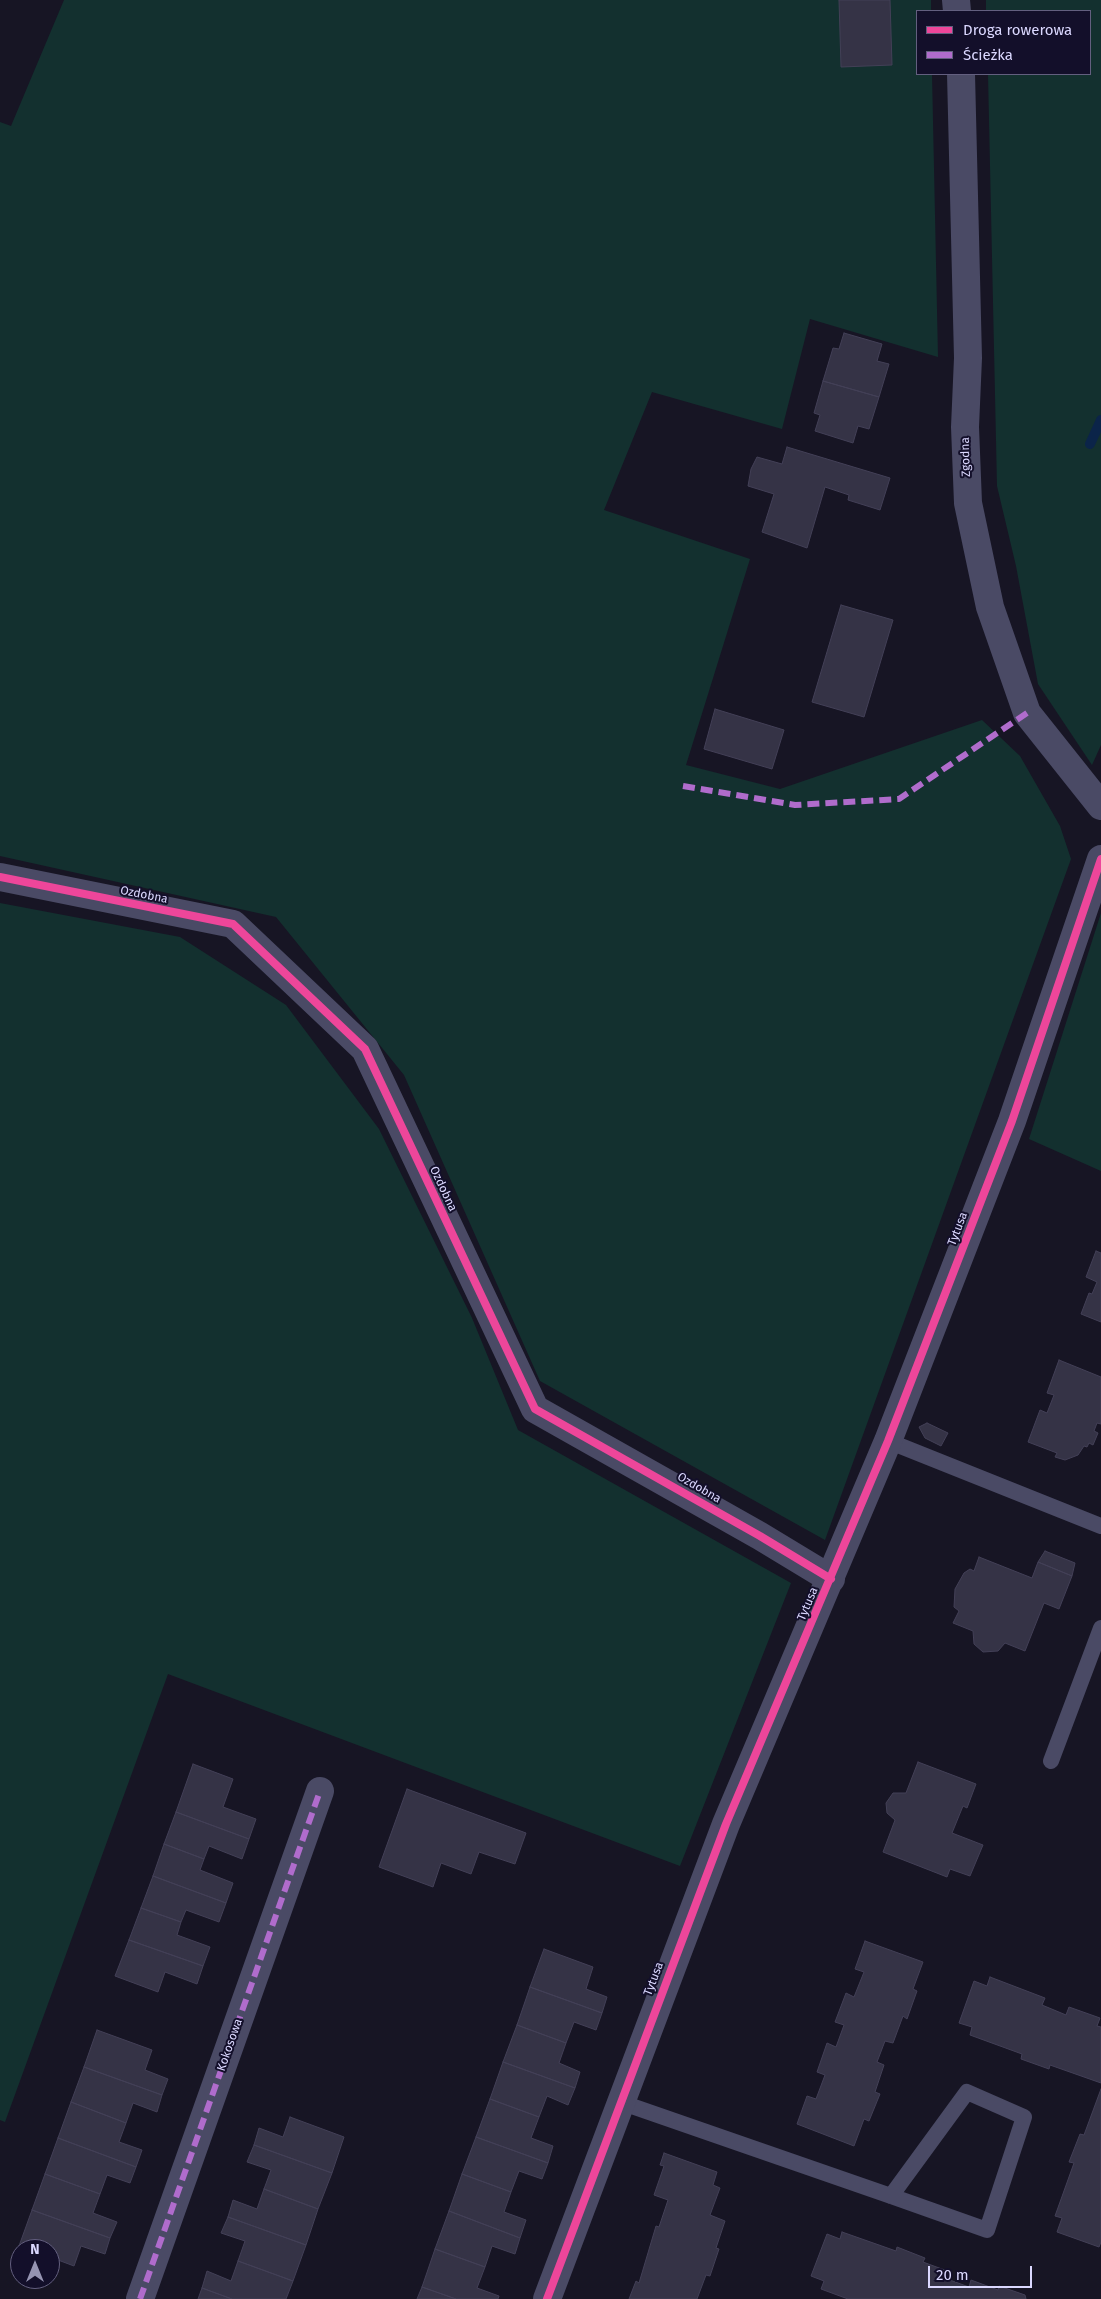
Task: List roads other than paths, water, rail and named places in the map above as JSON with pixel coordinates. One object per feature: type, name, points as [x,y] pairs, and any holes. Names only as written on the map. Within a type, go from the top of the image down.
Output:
[{"type":"street","name":"Zgodna","points":[[961,75],[968,348],[965,427],[968,502],[990,607],[1026,713],[1101,806]]},
{"type":"street","name":"Tytusa","points":[[547,2299],[726,1824],[888,1441],[1012,1121],[1101,858]]},
{"type":"street","name":"Ozdobna","points":[[0,877],[233,924],[364,1049],[535,1409],[760,1536],[831,1579]]},
{"type":"street","name":"Kokosowa","points":[[140,2299],[320,1791]]},
{"type":"lane","points":[[888,1441],[1101,1526]]},
{"type":"lane","points":[[1051,1761],[1101,1628]]},
{"type":"lane","points":[[620,2102],[987,2230],[1024,2117],[967,2092],[891,2196]]},
{"type":"waterway","points":[[1090,444],[1101,420]]}]
